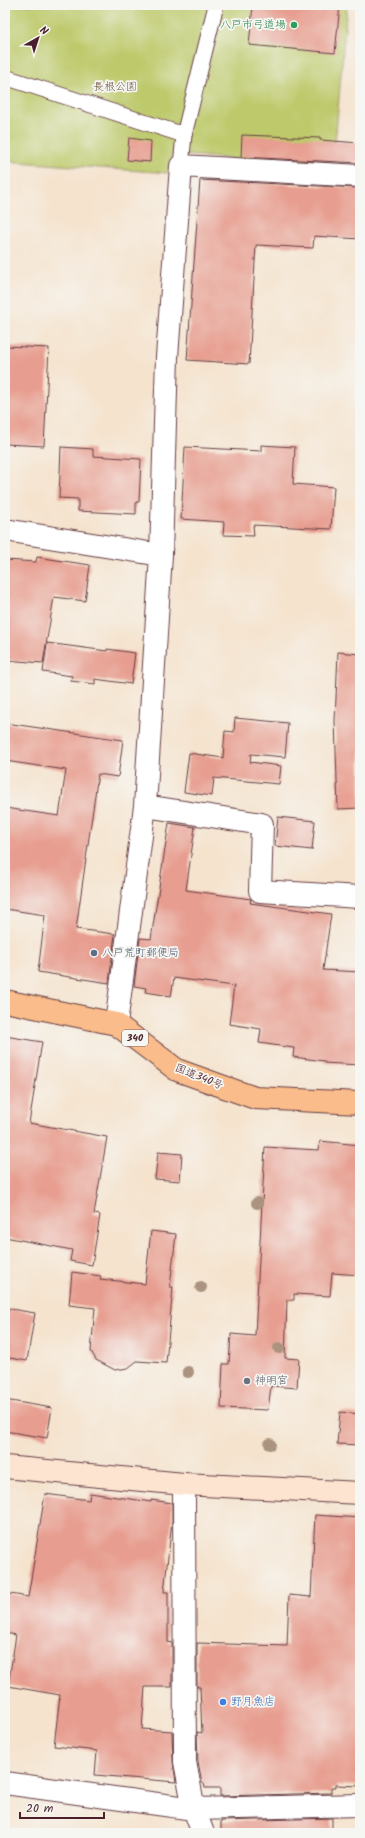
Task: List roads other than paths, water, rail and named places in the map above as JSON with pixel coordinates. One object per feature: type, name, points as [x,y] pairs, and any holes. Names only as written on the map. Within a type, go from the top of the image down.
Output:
[{"type":"highway","name":"国道340号","points":[[5,1001],[116,1024],[177,1070],[256,1098],[360,1103]]},
{"type":"street","points":[[116,1024],[144,806],[161,555],[167,357],[181,166],[360,176]]},
{"type":"street","points":[[5,530],[161,555]]},
{"type":"street","points":[[144,806],[262,824],[260,891],[360,898]]},
{"type":"street","points":[[5,1467],[184,1484],[360,1493]]},
{"type":"street","points":[[184,1484],[185,1762],[194,1809],[202,1833]]},
{"type":"street","points":[[5,1784],[194,1809],[360,1805]]},
{"type":"lane","points":[[181,166],[184,135],[216,5]]},
{"type":"lane","points":[[5,77],[184,135]]},
{"type":"place","name":"八戸市弓道場","points":[[294,25]]},
{"type":"place","name":"八戸荒町郵便局","points":[[94,953]]},
{"type":"place","name":"神明宮","points":[[247,1381]]},
{"type":"place","name":"野月魚店","points":[[223,1702]]},
{"type":"park label","name":"長根公園","points":[[115,87]]}]
